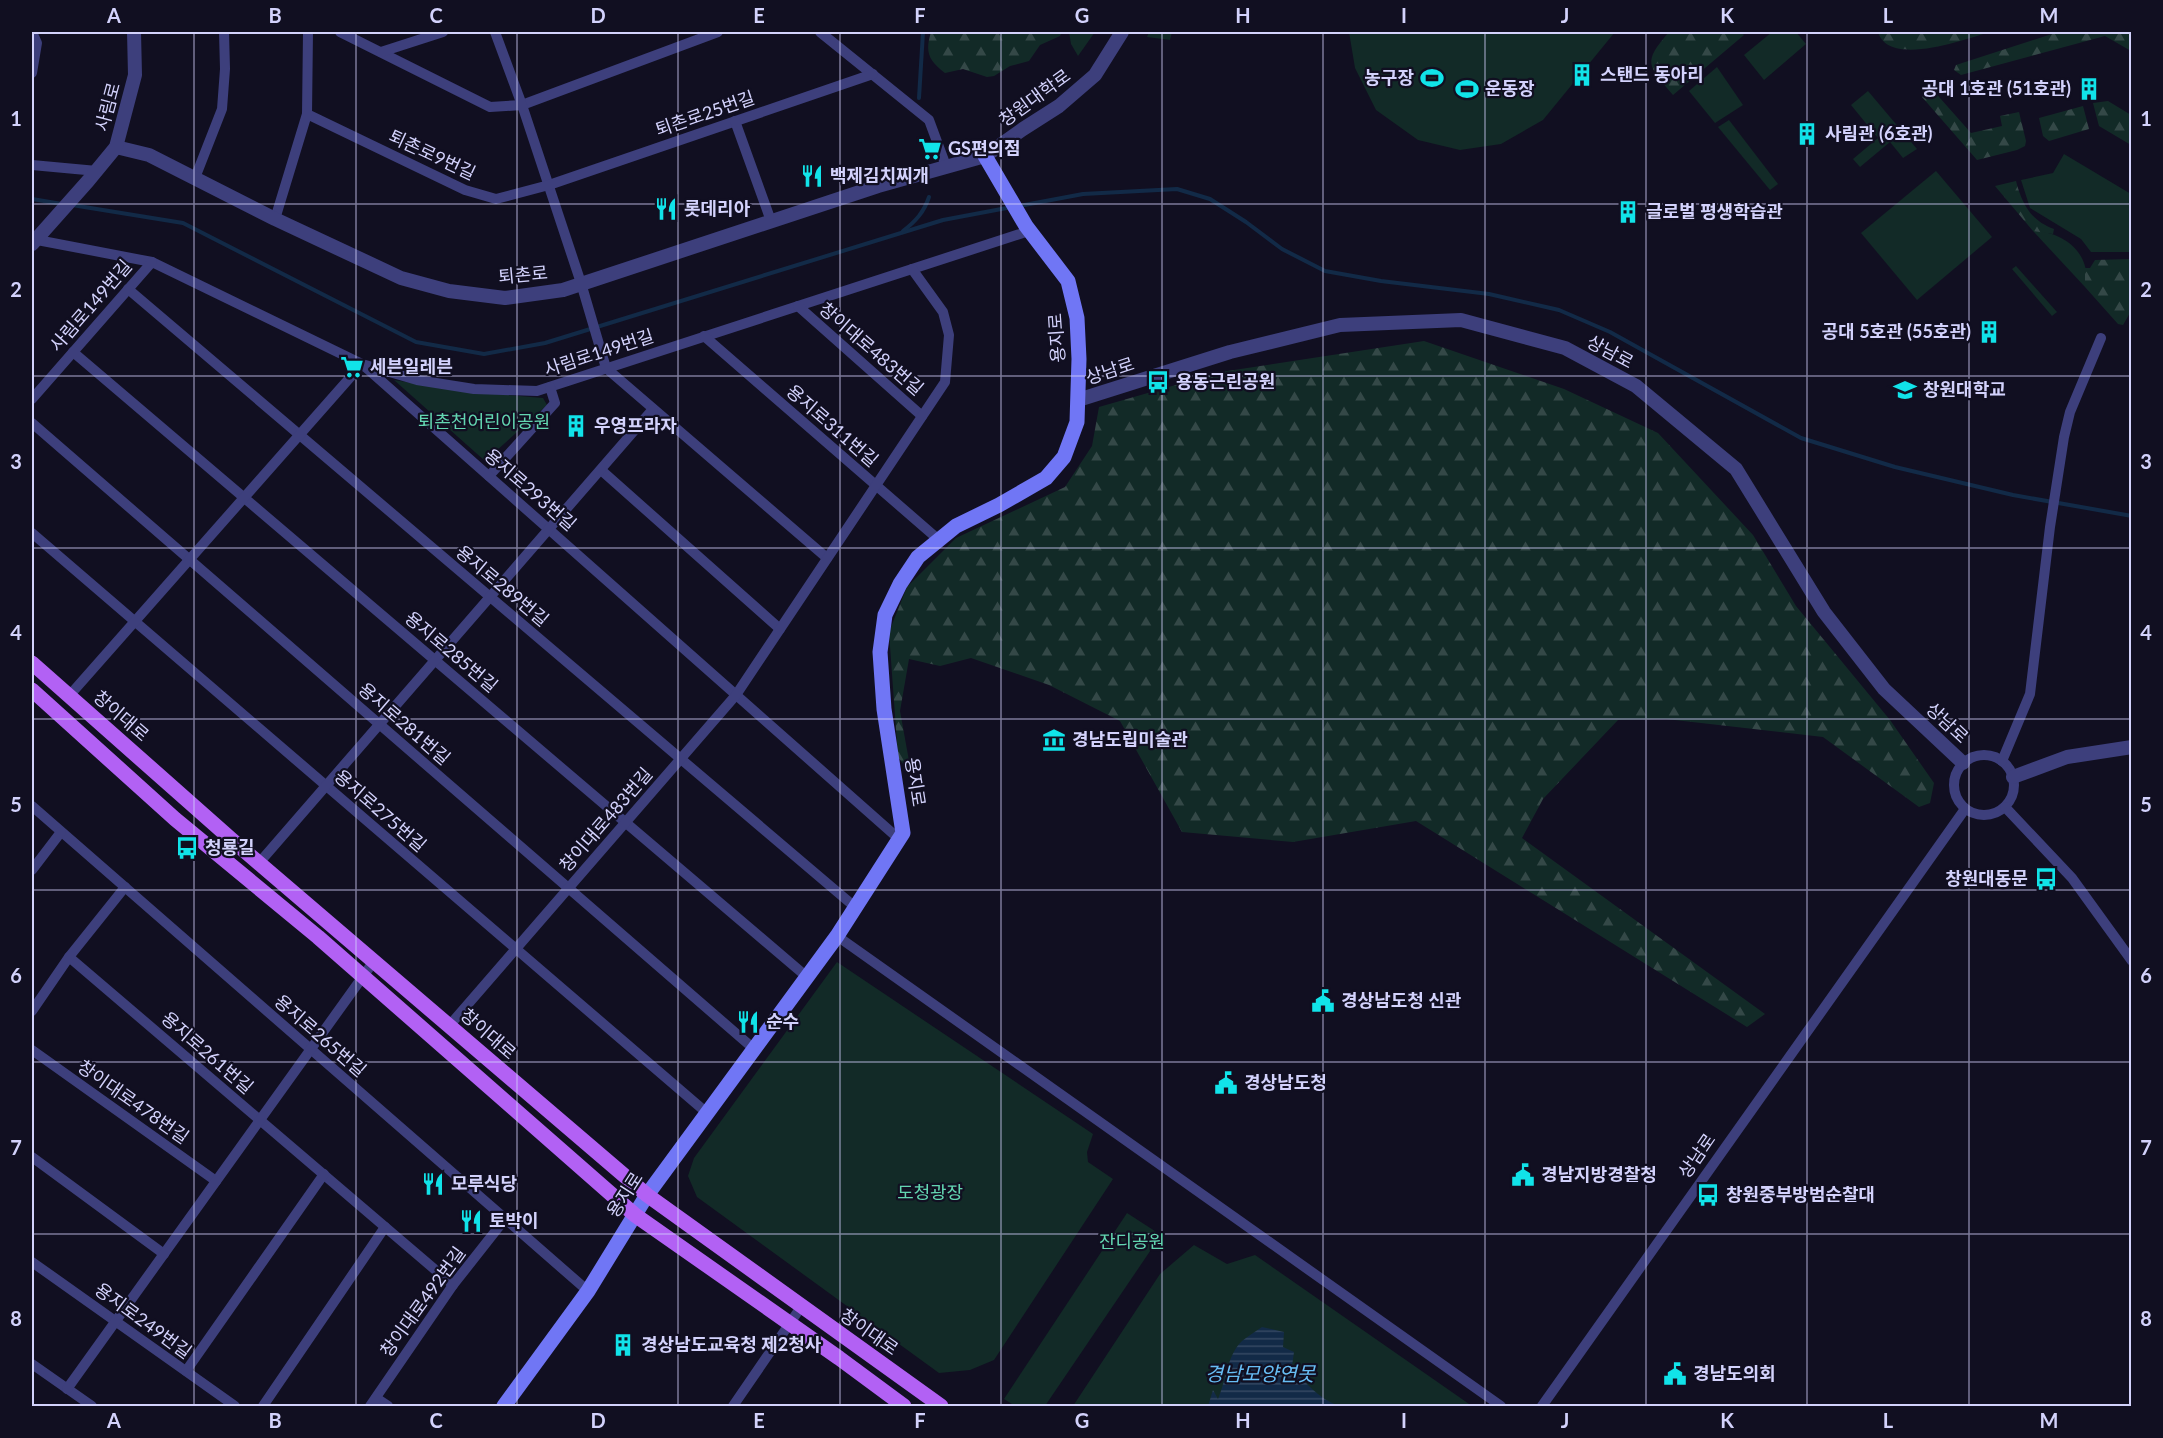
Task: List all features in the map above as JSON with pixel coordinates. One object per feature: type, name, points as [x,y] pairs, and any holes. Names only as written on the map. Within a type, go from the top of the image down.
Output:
[{"type":"main road","name":"용지로","points":[[504,1407],[588,1291],[647,1196],[837,936],[903,833],[884,709],[880,652],[885,615],[900,584],[918,557],[956,526],[1046,478],[1064,457],[1077,422],[1078,400],[1077,318],[1068,281],[1027,228],[1003,184],[984,156]]},
{"type":"main road","name":"창이대로","points":[[32,663],[259,863],[647,1196],[941,1407]]},
{"type":"main road","points":[[32,692],[175,819],[318,937],[635,1215],[904,1407]]},
{"type":"street","points":[[32,32],[37,43],[32,73]]},
{"type":"street","name":"사림로","points":[[34,240],[116,147],[135,75],[134,32]]},
{"type":"street","points":[[195,178],[222,109],[225,69],[224,32]]},
{"type":"street","points":[[275,219],[307,114],[308,32]]},
{"type":"street","points":[[340,32],[490,107],[522,105],[718,32]]},
{"type":"street","points":[[381,52],[442,32]]},
{"type":"street","points":[[495,32],[549,185],[605,363],[653,409],[827,558]]},
{"type":"street","points":[[820,32],[930,120],[946,166]]},
{"type":"street","name":"창원대학로","points":[[946,166],[984,156],[1059,106],[1095,75],[1122,32]]},
{"type":"street","name":"퇴촌로25번길","points":[[549,185],[873,74]]},
{"type":"street","name":"퇴촌로9번길","points":[[307,114],[465,190],[496,198],[549,185]]},
{"type":"street","points":[[735,121],[771,221]]},
{"type":"street","name":"퇴촌로","points":[[116,147],[150,155],[275,219],[401,278],[449,291],[505,298],[583,288],[771,221],[946,166]]},
{"type":"street","points":[[32,165],[92,176]]},
{"type":"street","name":"사림로149번길","points":[[34,240],[152,262],[362,364],[417,380],[474,389],[537,391],[605,363],[704,336],[798,306],[1027,228]]},
{"type":"street","name":"사림로149번길","points":[[32,399],[152,262]]},
{"type":"street","name":"창이대로483번길","points":[[449,1026],[736,695],[945,382],[949,335],[943,312],[912,269]]},
{"type":"street","name":"용지로289번길","points":[[128,289],[855,907]]},
{"type":"street","name":"창이대로483번길","points":[[798,306],[922,416]]},
{"type":"street","name":"상남로","points":[[1078,400],[1230,352],[1340,325],[1461,320],[1565,348],[1636,386],[1736,469],[1830,620],[1884,689],[1963,763]]},
{"type":"street","name":"용지로311번길","points":[[704,336],[939,540]]},
{"type":"street","points":[[2002,761],[2031,694],[2050,526],[2070,412],[2101,338]]},
{"type":"street","name":"용지로285번길","points":[[73,352],[807,977]]},
{"type":"street","points":[[69,696],[362,364]]},
{"type":"street","name":"용지로293번길","points":[[362,364],[899,839]]},
{"type":"street","points":[[489,476],[555,403],[549,387]]},
{"type":"street","points":[[259,863],[653,409]]},
{"type":"street","name":"용지로281번길","points":[[32,423],[754,1049]]},
{"type":"street","points":[[601,470],[780,629]]},
{"type":"street","name":"용지로275번길","points":[[32,533],[707,1113]]},
{"type":"street","points":[[32,692],[44,674]]},
{"type":"street","points":[[2013,777],[2067,756],[2132,747]]},
{"type":"street","points":[[1984,755],[1994,756],[2002,761],[2009,768],[2014,786],[2013,796],[2005,807],[1999,812],[1979,816],[1965,809],[1955,796],[1953,786],[1955,776],[1963,763],[1975,756],[1984,755]]},
{"type":"street","name":"용지로265번길","points":[[32,806],[588,1291]]},
{"type":"street","points":[[2005,807],[2072,878],[2132,961]]},
{"type":"street","name":"상남로","points":[[1542,1407],[1965,809]]},
{"type":"street","points":[[32,870],[61,832]]},
{"type":"street","points":[[32,1011],[69,957],[125,887]]},
{"type":"street","points":[[837,936],[1501,1407]]},
{"type":"street","name":"용지로261번길","points":[[69,957],[453,1285]]},
{"type":"street","points":[[67,1389],[309,1049],[374,962]]},
{"type":"street","name":"창이대로478번길","points":[[32,1050],[216,1181]]},
{"type":"street","points":[[32,1157],[164,1254]]},
{"type":"street","points":[[186,1371],[324,1174]]},
{"type":"street","name":"창이대로492번길","points":[[373,1402],[453,1285],[505,1219]]},
{"type":"street","points":[[263,1407],[385,1227]]},
{"type":"street","name":"용지로249번길","points":[[32,1262],[235,1407]]},
{"type":"street","points":[[733,1407],[801,1307]]},
{"type":"street","points":[[32,1364],[92,1407]]},
{"type":"street","points":[[373,1402],[388,1407]]},
{"type":"green space","points":[[931,32],[1062,32],[1060,36],[1040,45],[1029,61],[1010,66],[994,76],[987,77],[963,69],[945,73],[929,55],[928,45]]},
{"type":"green space","points":[[1069,32],[1095,32],[1078,56],[1071,44]]},
{"type":"green space","points":[[1149,32],[1172,32],[1170,40],[1147,37]]},
{"type":"green space","name":"운동장","points":[[1349,32],[1615,32],[1543,120],[1501,144],[1460,150],[1418,140],[1376,110],[1355,68]]},
{"type":"green space","points":[[1669,32],[1741,32],[1744,35],[1673,95],[1658,77],[1652,64],[1655,51]]},
{"type":"green space","points":[[1772,32],[1796,32],[1806,44],[1764,80],[1744,55]]},
{"type":"green space","points":[[1878,32],[1990,32],[1946,45],[1912,50],[1897,48],[1885,43]]},
{"type":"green space","points":[[2058,32],[2131,32],[2131,51],[2105,36],[1961,75],[1954,70],[1956,65]]},
{"type":"green space","points":[[1717,67],[1743,105],[1715,123],[1689,91]]},
{"type":"green space","points":[[1932,89],[1971,133],[2002,126],[2000,116],[2019,112],[2026,141],[2025,146],[1977,160],[1922,97]]},
{"type":"green space","points":[[1868,91],[1917,149],[1903,158],[1890,142],[1860,167],[1853,159],[1878,138],[1851,105]]},
{"type":"green space","points":[[2108,101],[2131,115],[2131,145],[2099,126],[2093,103]]},
{"type":"green space","points":[[2083,106],[2089,129],[2049,141],[2043,136],[2039,118]]},
{"type":"green space","points":[[1729,120],[1778,184],[1770,190],[1718,127]]},
{"type":"green space","points":[[2064,154],[2131,194],[2131,252],[2091,252],[2081,239],[2030,208],[2021,180],[2053,173]]},
{"type":"green space","points":[[1936,171],[1992,237],[1917,300],[1861,233]]},
{"type":"green space","points":[[2016,181],[2029,211],[2039,221],[2054,229],[2053,234],[2033,231],[1995,186]]},
{"type":"green space","points":[[2033,231],[2055,235],[2073,247],[2084,264],[2085,287]]},
{"type":"green space","points":[[2131,259],[2131,311],[2123,325],[2118,324],[2085,287],[2085,268],[2090,268],[2095,260]]},
{"type":"green space","points":[[2016,266],[2057,312],[2052,316],[2012,269]]},
{"type":"green space","points":[[1424,341],[1564,389],[1658,433],[1753,535],[1796,606],[1890,720],[1934,783],[1930,803],[1919,807],[1823,737],[1666,719],[1618,720],[1543,799],[1522,838],[1765,1014],[1747,1027],[1416,821],[1293,842],[1182,832],[1120,721],[1049,685],[971,658],[940,666],[909,659],[900,711],[909,772],[898,757],[889,632],[907,587],[956,538],[1065,487],[1092,446],[1099,407],[1221,372]]},
{"type":"green space","name":"퇴촌천어린이공원","points":[[394,380],[461,391],[543,398],[547,405],[485,461]]},
{"type":"green space","name":"도청광장","points":[[837,962],[1093,1134],[1087,1152],[1088,1162],[1113,1179],[994,1360],[970,1370],[939,1373],[697,1197],[688,1176],[694,1158]]},
{"type":"green space","name":"잔디공원","points":[[1127,1213],[1161,1235],[1045,1406],[1015,1406],[1004,1399]]},
{"type":"green space","points":[[1194,1245],[1227,1264],[1255,1255],[1472,1406],[1073,1406],[1160,1274]]},
{"type":"water","name":"경남모양연못","points":[[1262,1327],[1284,1332],[1283,1347],[1294,1352],[1292,1366],[1313,1390],[1339,1406],[1208,1406],[1213,1390],[1218,1399],[1237,1347],[1244,1339]]},
{"type":"waterway","points":[[919,98],[923,32]]},
{"type":"waterway","points":[[1019,206],[1083,194],[1177,189],[1210,199],[1282,249],[1325,271],[1381,281],[1489,294],[1559,310],[1610,332],[1801,438],[1895,467],[2013,495],[2132,516]]},
{"type":"waterway","points":[[903,231],[919,216],[929,197]]},
{"type":"waterway","points":[[32,199],[62,204]]},
{"type":"waterway","points":[[72,205],[183,223],[416,342],[484,354],[545,343],[943,220],[1012,207]]},
{"type":"place","name":"스탠드 동아리","points":[[1582,75]]},
{"type":"place","name":"농구장","points":[[1432,78]]},
{"type":"place","name":"운동장","points":[[1467,89]]},
{"type":"place","name":"공대 1호관 (51호관)","points":[[2089,89]]},
{"type":"place","name":"사림관 (6호관)","points":[[1807,134]]},
{"type":"place","name":"GS편의점","points":[[930,149]]},
{"type":"place","name":"백제김치찌개","points":[[812,176]]},
{"type":"place","name":"롯데리아","points":[[666,209]]},
{"type":"place","name":"글로벌 평생학습관","points":[[1628,212]]},
{"type":"place","name":"공대 5호관 (55호관)","points":[[1989,332]]},
{"type":"place","name":"세븐일레븐","points":[[352,367]]},
{"type":"place","name":"용동근린공원","points":[[1158,382]]},
{"type":"place","name":"창원대학교","points":[[1905,390]]},
{"type":"place","name":"우영프라자","points":[[576,426]]},
{"type":"place","name":"경남도립미술관","points":[[1054,740]]},
{"type":"place","name":"청룡길","points":[[187,848]]},
{"type":"place","name":"창원대동문","points":[[2046,879]]},
{"type":"place","name":"경상남도청 신관","points":[[1323,1001]]},
{"type":"place","name":"순수","points":[[748,1022]]},
{"type":"place","name":"경상남도청","points":[[1226,1083]]},
{"type":"place","name":"경남지방경찰청","points":[[1523,1175]]},
{"type":"place","name":"모루식당","points":[[433,1184]]},
{"type":"place","name":"창원중부방범순찰대","points":[[1708,1195]]},
{"type":"place","name":"토박이","points":[[471,1221]]},
{"type":"place","name":"경상남도교육청 제2청사","points":[[623,1345]]},
{"type":"place","name":"경남도의회","points":[[1675,1374]]}]
